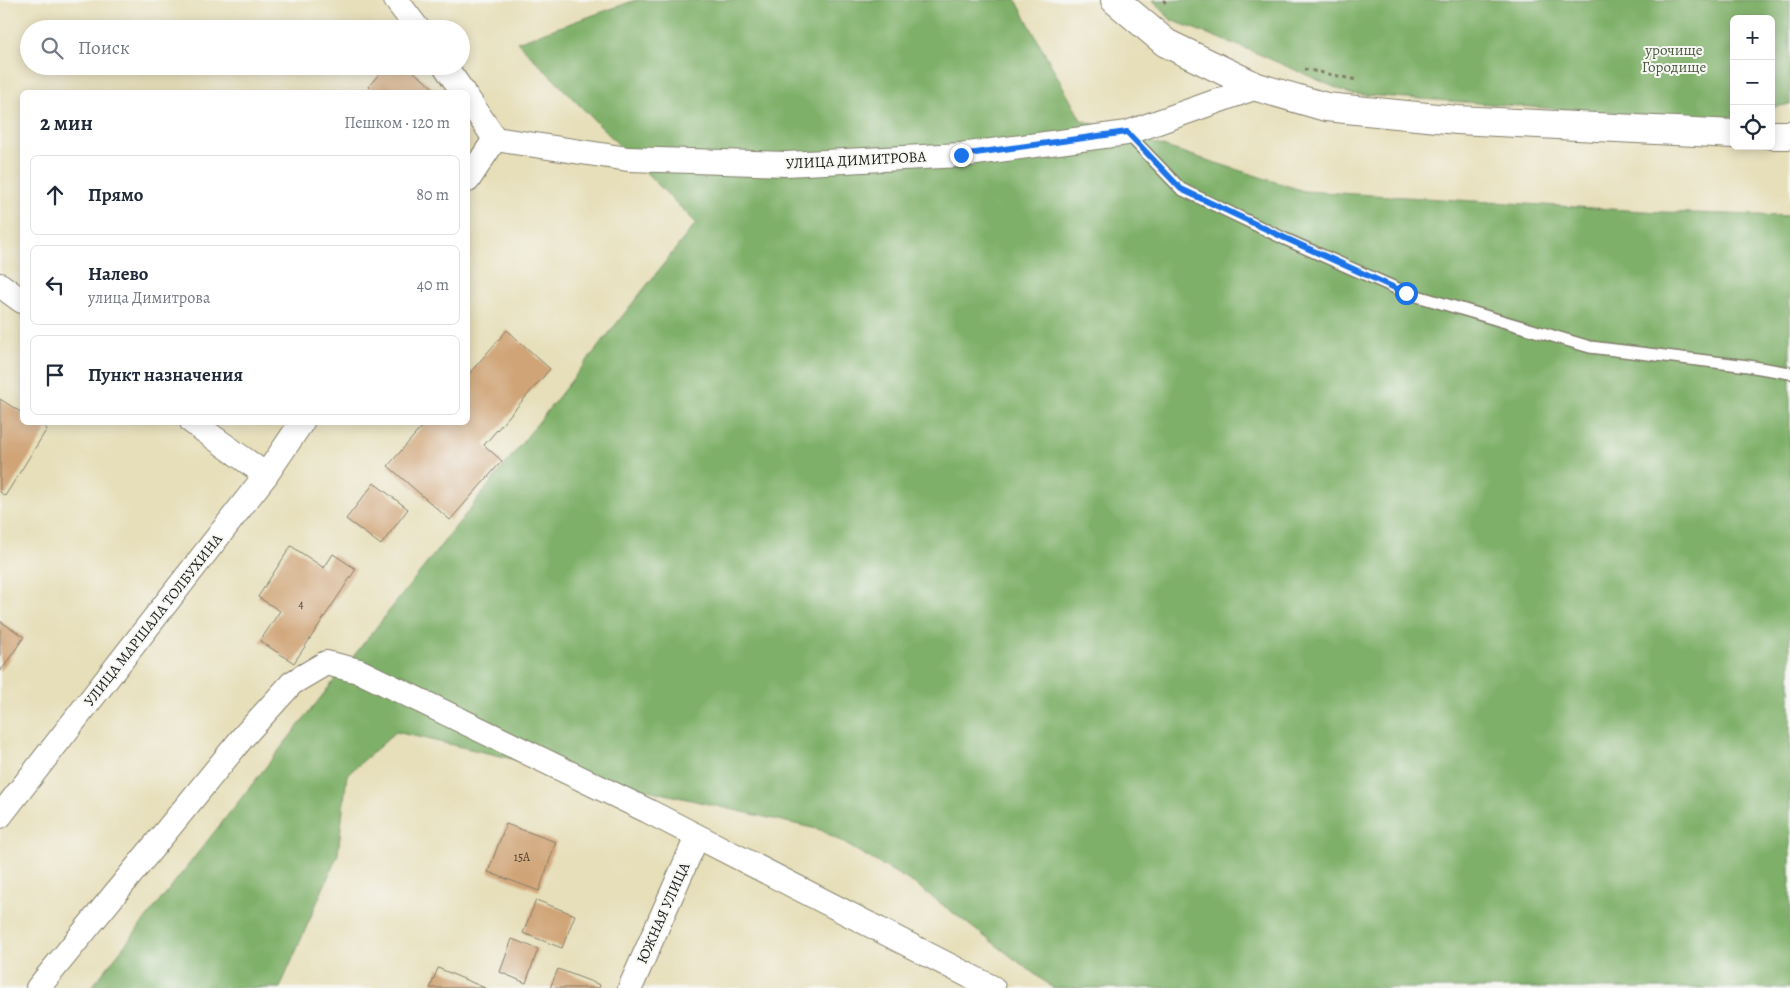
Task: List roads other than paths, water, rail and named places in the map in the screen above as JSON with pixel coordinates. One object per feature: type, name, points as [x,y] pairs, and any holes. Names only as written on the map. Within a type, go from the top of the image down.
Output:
[{"type":"street","points":[[396,0],[411,20]]},
{"type":"street","points":[[1115,0],[1166,43],[1257,87],[1326,106],[1457,120],[1730,134]]},
{"type":"street","points":[[451,75],[462,90]]},
{"type":"street","name":"УЛИЦА ДИМИТРОВА","points":[[495,139],[628,159],[786,164],[961,155],[1127,132],[1257,87]]},
{"type":"street","points":[[470,102],[495,139],[470,177]]},
{"type":"street","points":[[1775,135],[1790,135]]},
{"type":"street","points":[[0,285],[20,300]]},
{"type":"street","points":[[196,425],[266,475]]},
{"type":"street","name":"УЛИЦА МАРШАЛА ТОЛБУХИНА","points":[[0,816],[266,475],[300,425]]},
{"type":"street","points":[[38,988],[243,737],[292,683],[326,663],[359,671],[648,811],[993,988]]},
{"type":"street","name":"ЮЖНАЯ УЛИЦА","points":[[630,988],[697,837]]},
{"type":"lane","points":[[1127,132],[1181,189],[1406,293],[1590,347],[1748,366],[1790,373]]},
{"type":"park label","name":"урочище Городище","points":[[1674,58]]}]
